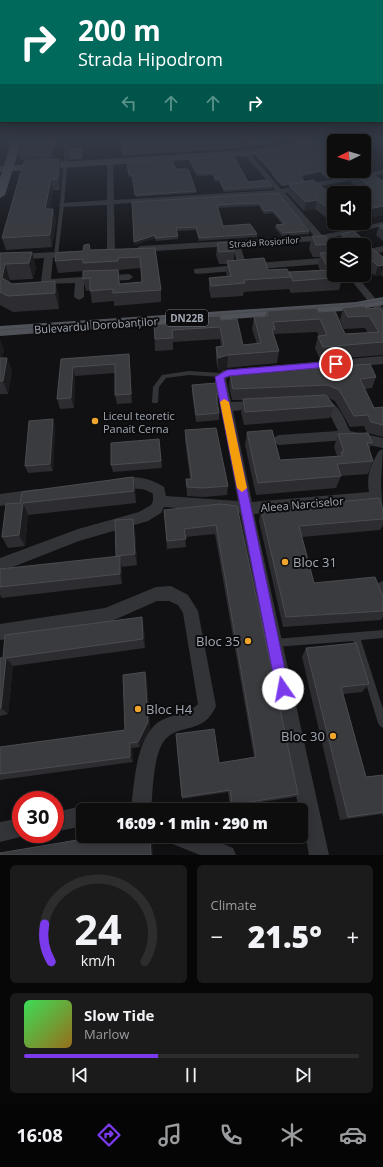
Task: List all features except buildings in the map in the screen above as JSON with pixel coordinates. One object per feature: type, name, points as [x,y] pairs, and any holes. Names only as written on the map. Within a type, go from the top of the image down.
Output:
[{"type":"main road","points":[[0,195],[2,180]]},
{"type":"main road","name":"Bulevardul Dorobanților","points":[[0,331],[356,306],[380,306]]},
{"type":"street","points":[[110,180],[111,251]]},
{"type":"street","points":[[269,180],[327,246]]},
{"type":"street","points":[[62,205],[279,192],[342,180]]},
{"type":"street","name":"Strada Roșiorilor","points":[[134,250],[320,238],[383,224]]},
{"type":"street","points":[[235,244],[243,267]]},
{"type":"street","points":[[371,252],[383,249]]},
{"type":"street","points":[[0,258],[79,253]]},
{"type":"street","points":[[52,255],[46,282],[129,278]]},
{"type":"street","points":[[197,271],[327,261]]},
{"type":"street","points":[[79,297],[80,280]]},
{"type":"street","points":[[358,282],[380,306]]},
{"type":"street","points":[[319,855],[273,644],[220,380],[221,375],[227,373],[383,360]]},
{"type":"street","points":[[309,403],[325,402],[330,405],[346,435]]},
{"type":"street","points":[[225,407],[271,405]]},
{"type":"street","points":[[279,440],[346,435],[383,443]]},
{"type":"street","points":[[383,454],[379,462],[374,488],[376,497],[383,512]]},
{"type":"street","points":[[0,565],[78,535],[143,516],[156,509],[160,501],[159,491],[152,485],[141,482],[102,486]]},
{"type":"street","points":[[0,500],[47,494]]},
{"type":"street","name":"Aleea Narciselor","points":[[160,501],[246,507],[376,497]]},
{"type":"street","points":[[383,588],[380,594],[383,600]]},
{"type":"street","points":[[0,632],[105,616],[156,594],[171,592],[183,600],[190,611],[207,706],[205,712],[199,716],[169,725],[158,734],[150,751],[142,803]]},
{"type":"street","points":[[64,820],[76,818]]},
{"type":"street","points":[[0,832],[12,830]]},
{"type":"street","points":[[194,843],[226,855]]},
{"type":"lane","points":[[52,255],[62,205],[65,180]]},
{"type":"lane","points":[[155,402],[156,387],[164,376],[189,373],[221,375]]},
{"type":"lane","points":[[273,644],[383,634]]},
{"type":"lane","points":[[356,636],[383,723]]},
{"type":"tram line","points":[[0,330],[351,305],[383,300]]},
{"type":"slow traffic","points":[[224,402],[242,488]]},
{"type":"place","name":"Liceul teoretic Panait Cerna","points":[[95,421]]},
{"type":"place","name":"Bloc 31","points":[[285,562]]},
{"type":"place","name":"Bloc 35","points":[[248,641]]},
{"type":"place","name":"Bloc H4","points":[[138,709]]},
{"type":"place","name":"Bloc 30","points":[[333,736]]},
{"type":"route","points":[[283,689],[220,377],[221,375],[227,373],[336,364]]}]
